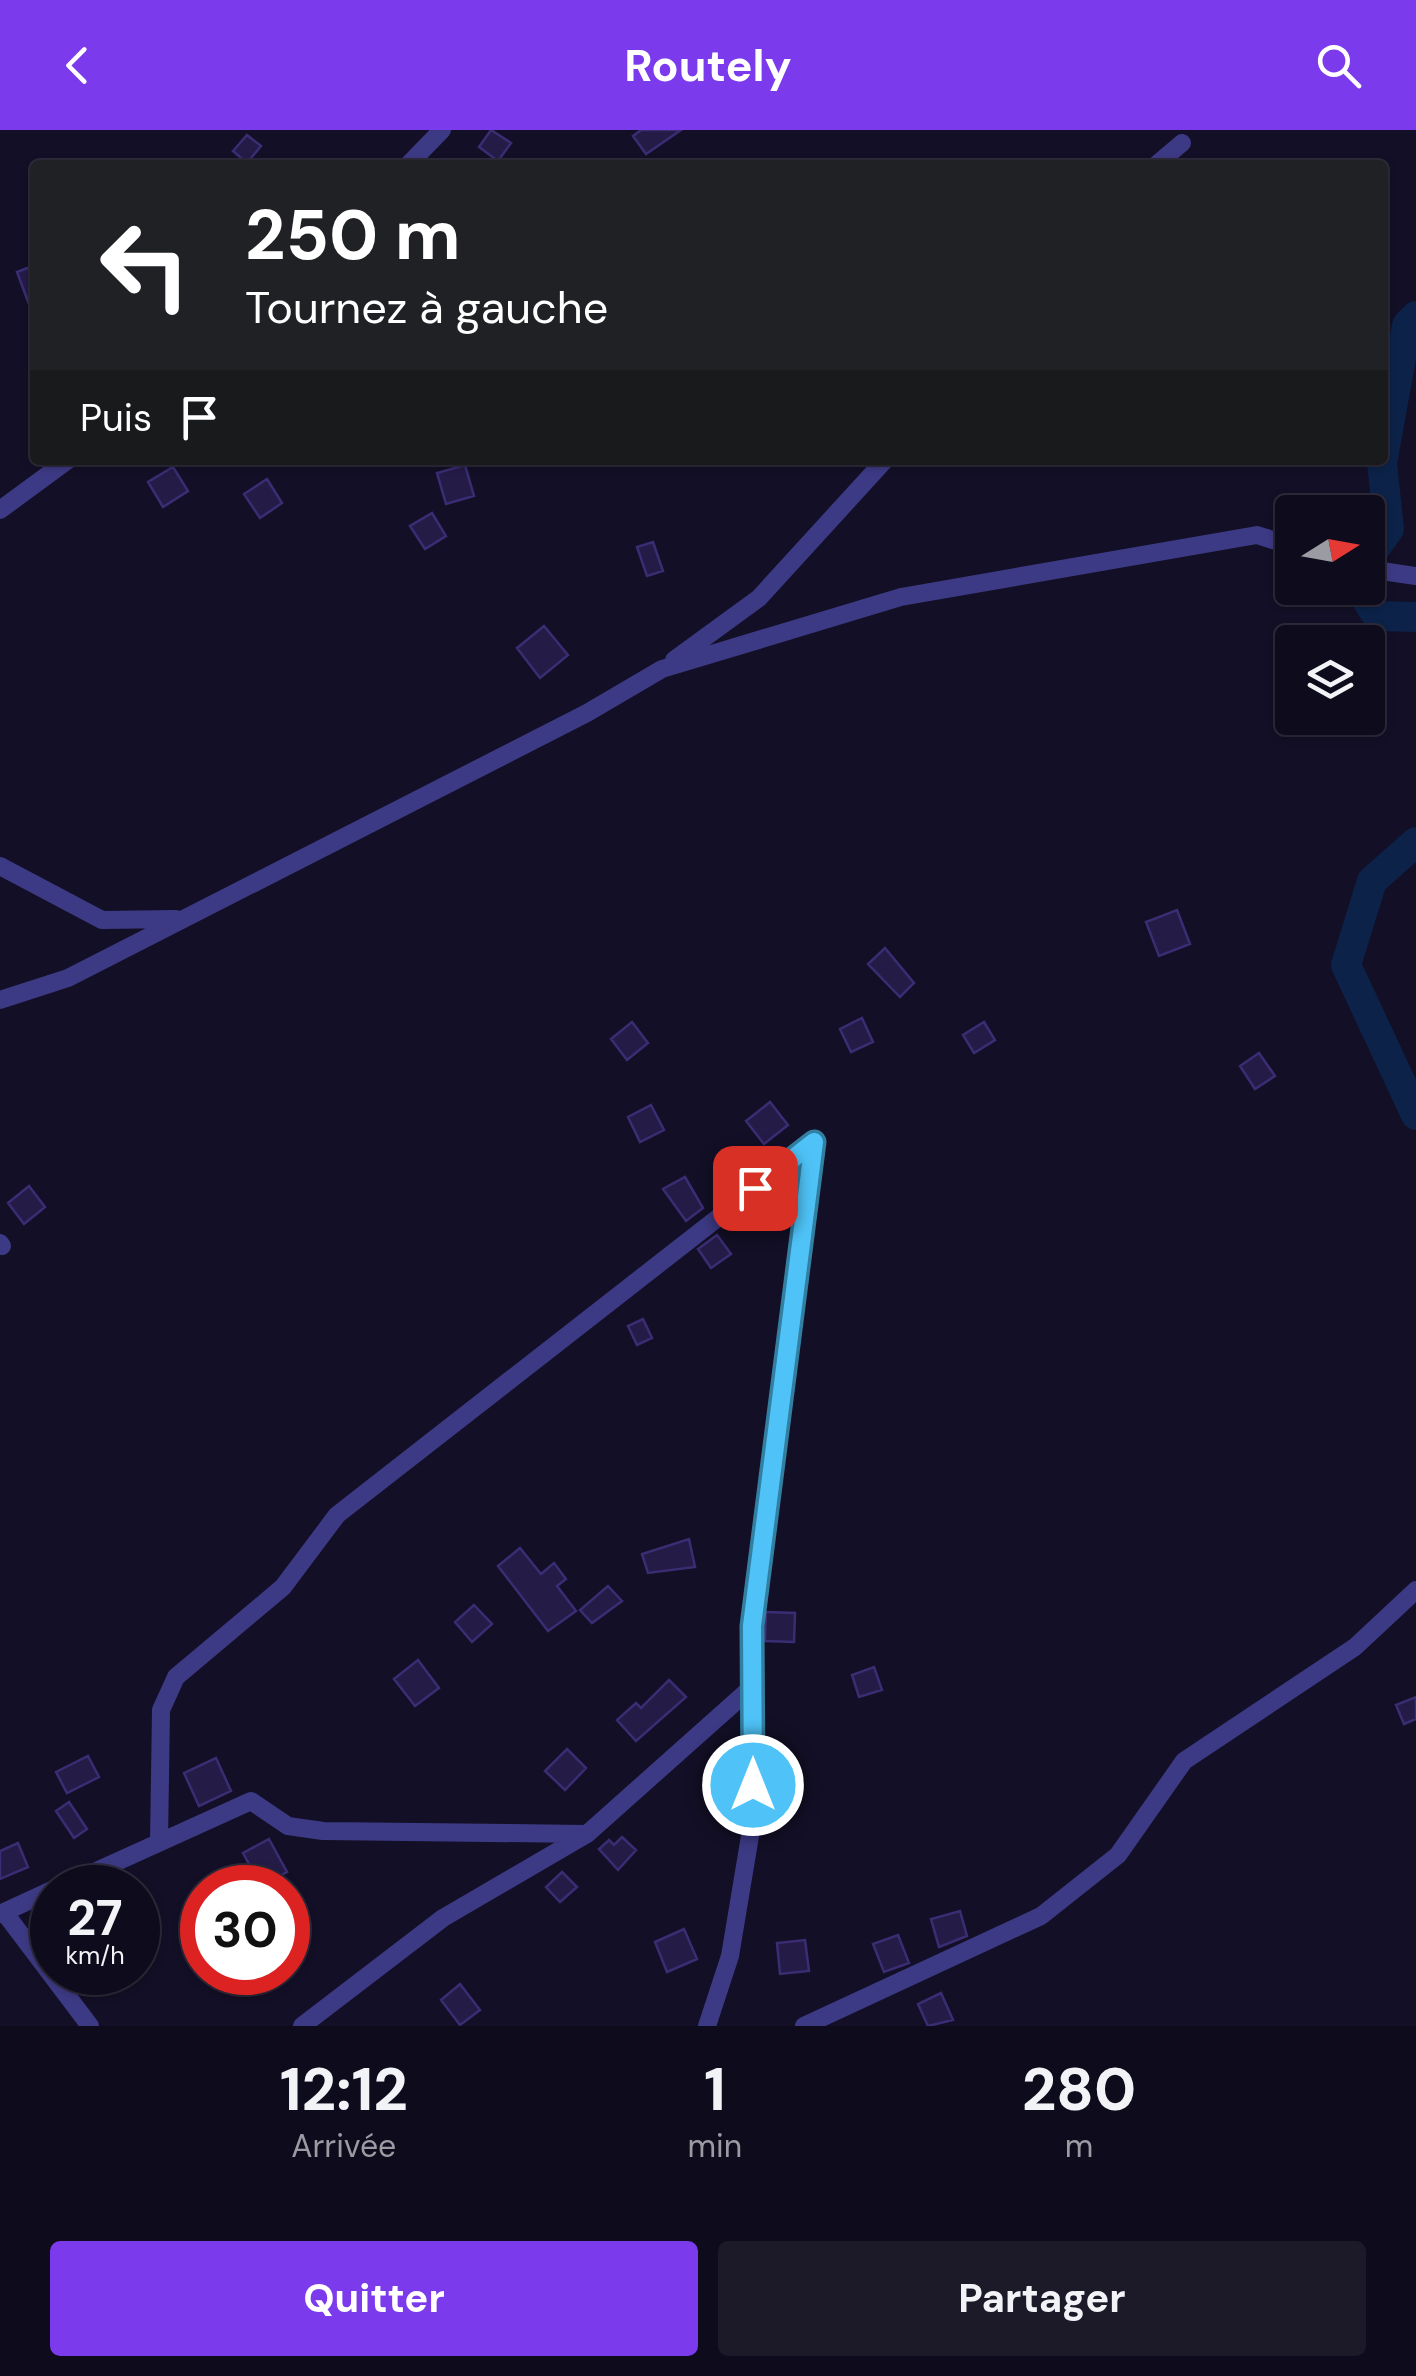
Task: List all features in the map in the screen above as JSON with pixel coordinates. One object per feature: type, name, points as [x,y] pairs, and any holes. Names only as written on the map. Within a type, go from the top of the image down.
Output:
[{"type":"street","points":[[413,160],[442,130]]},
{"type":"street","points":[[1162,160],[1182,143]]},
{"type":"street","points":[[0,510],[61,465]]},
{"type":"street","points":[[0,1000],[68,978],[662,670],[760,598],[881,465]]},
{"type":"street","points":[[662,670],[900,597],[1258,534],[1275,540]]},
{"type":"street","points":[[1385,572],[1416,576]]},
{"type":"street","points":[[0,866],[102,920],[183,919]]},
{"type":"street","points":[[160,1842],[161,1710],[176,1677],[282,1586],[336,1515],[814,1142],[752,1626],[753,1818],[730,1956],[707,2026]]},
{"type":"street","points":[[804,2026],[1040,1916],[1118,1855],[1184,1760],[1355,1647],[1416,1590]]},
{"type":"street","points":[[302,2026],[443,1918],[587,1834],[752,1687]]},
{"type":"street","points":[[109,1865],[250,1801],[288,1826],[323,1831],[587,1834]]},
{"type":"street","points":[[30,1901],[2,1913],[90,2026]]},
{"type":"building","points":[[491,130],[511,143],[499,160],[479,147]]},
{"type":"building","points":[[641,130],[681,130],[646,154],[633,136]]},
{"type":"building","points":[[247,135],[261,146],[249,160],[233,151]]},
{"type":"building","points":[[30,267],[30,307],[17,272]]},
{"type":"building","points":[[465,465],[474,496],[446,504],[437,473]]},
{"type":"building","points":[[173,467],[188,491],[163,507],[148,482]]},
{"type":"building","points":[[267,479],[282,503],[260,518],[244,494]]},
{"type":"building","points":[[432,513],[446,536],[425,549],[410,526]]},
{"type":"building","points":[[653,542],[663,571],[647,576],[637,547]]},
{"type":"building","points":[[544,626],[568,655],[540,678],[517,648]]},
{"type":"building","points":[[1177,910],[1190,944],[1159,956],[1146,922]]},
{"type":"building","points":[[885,948],[914,983],[900,997],[868,964]]},
{"type":"building","points":[[862,1018],[873,1042],[851,1052],[840,1029]]},
{"type":"building","points":[[632,1022],[648,1043],[627,1060],[611,1039]]},
{"type":"building","points":[[984,1022],[995,1040],[974,1053],[963,1035]]},
{"type":"building","points":[[1259,1053],[1275,1076],[1255,1089],[1240,1066]]},
{"type":"building","points":[[770,1102],[788,1125],[764,1144],[746,1121]]},
{"type":"building","points":[[651,1105],[664,1130],[640,1142],[628,1117]]},
{"type":"building","points":[[685,1177],[703,1208],[686,1221],[663,1189]]},
{"type":"building","points":[[29,1186],[45,1207],[24,1224],[8,1203]]},
{"type":"building","points":[[717,1235],[731,1254],[711,1268],[698,1249]]},
{"type":"building","points":[[643,1319],[652,1338],[637,1345],[628,1326]]},
{"type":"building","points":[[689,1539],[695,1567],[648,1573],[642,1554]]},
{"type":"building","points":[[520,1548],[541,1574],[554,1563],[566,1579],[557,1586],[576,1611],[548,1631],[498,1566]]},
{"type":"building","points":[[608,1586],[622,1601],[592,1623],[580,1610]]},
{"type":"building","points":[[474,1605],[492,1624],[472,1642],[455,1622]]},
{"type":"building","points":[[766,1612],[795,1613],[794,1642],[765,1641]]},
{"type":"building","points":[[418,1660],[439,1688],[415,1706],[394,1679]]},
{"type":"building","points":[[874,1667],[882,1690],[859,1697],[852,1675]]},
{"type":"building","points":[[669,1680],[686,1697],[636,1741],[617,1720],[636,1703],[641,1708]]},
{"type":"building","points":[[1416,1697],[1416,1719],[1404,1724],[1396,1705]]},
{"type":"building","points":[[567,1749],[586,1768],[565,1790],[545,1771]]},
{"type":"building","points":[[88,1756],[99,1777],[67,1793],[56,1772]]},
{"type":"building","points":[[216,1758],[231,1791],[199,1806],[184,1773]]},
{"type":"building","points":[[69,1802],[87,1829],[74,1838],[56,1811]]},
{"type":"building","points":[[622,1837],[636,1850],[618,1870],[599,1849],[609,1840],[614,1845]]},
{"type":"building","points":[[269,1839],[283,1865],[250,1865],[243,1853]]},
{"type":"building","points":[[18,1843],[28,1867],[0,1879],[0,1851]]},
{"type":"building","points":[[562,1872],[577,1887],[560,1902],[546,1887]]},
{"type":"building","points":[[960,1911],[967,1936],[939,1947],[931,1919]]},
{"type":"building","points":[[684,1929],[697,1959],[667,1972],[655,1942]]},
{"type":"building","points":[[898,1935],[909,1963],[884,1972],[873,1944]]},
{"type":"building","points":[[805,1940],[809,1971],[780,1974],[777,1943]]},
{"type":"building","points":[[460,1984],[480,2010],[460,2025],[441,2000]]},
{"type":"building","points":[[941,1993],[953,2020],[928,2026],[918,2004]]},
{"type":"waterway","points":[[1388,430],[1407,325],[1416,316]]},
{"type":"waterway","points":[[1382,465],[1389,529],[1385,535]]},
{"type":"waterway","points":[[1370,605],[1377,616],[1416,617]]},
{"type":"waterway","points":[[1416,842],[1372,881],[1346,965],[1416,1115]]},
{"type":"route","points":[[753,1785],[752,1626],[814,1142],[755,1188]]}]
